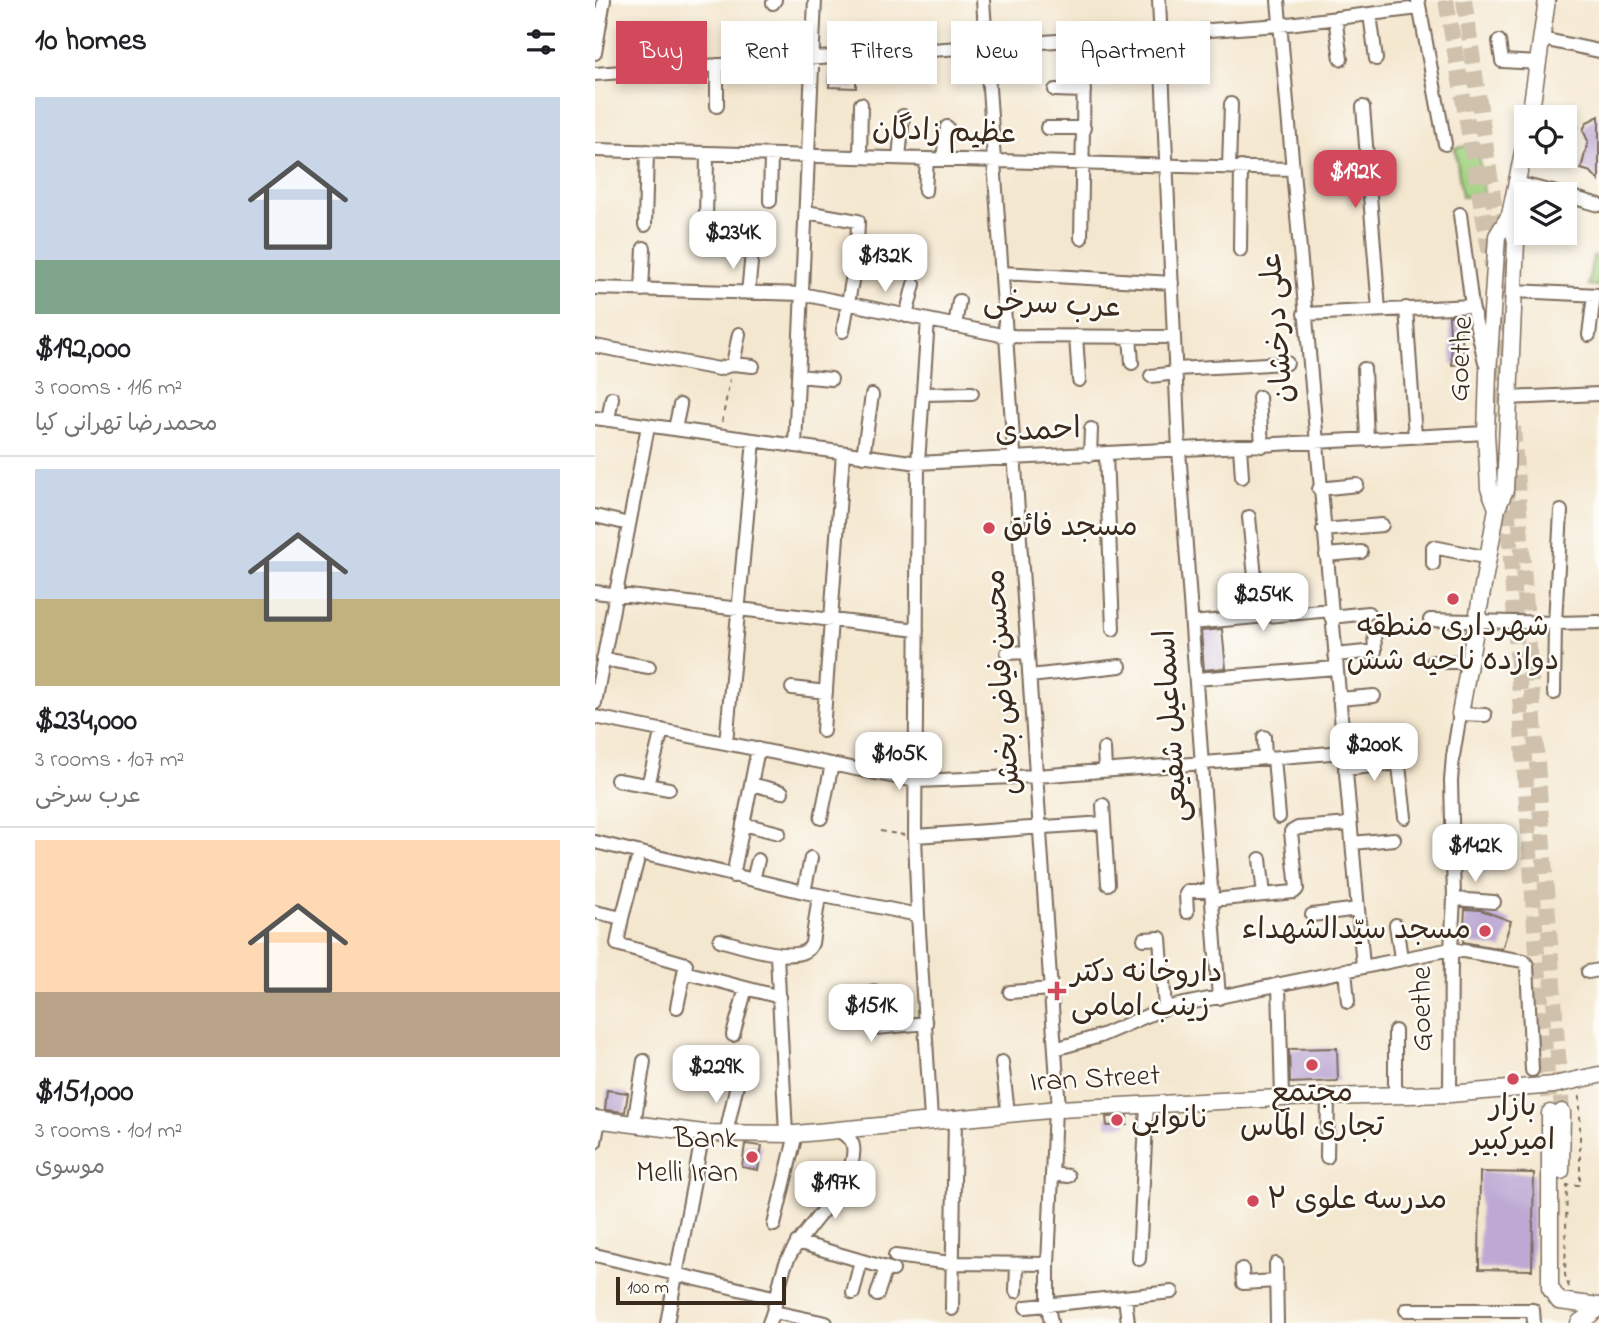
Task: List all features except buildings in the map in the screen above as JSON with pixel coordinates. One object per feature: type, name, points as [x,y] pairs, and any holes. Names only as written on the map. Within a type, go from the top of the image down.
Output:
[{"type":"main road","points":[[1532,105],[1548,0]]},
{"type":"main road","name":"Goethe","points":[[1497,508],[1489,488],[1488,373],[1497,236],[1510,215],[1514,197]]},
{"type":"main road","name":"Goethe","points":[[1460,714],[1497,508],[1505,490],[1516,242],[1510,215]]},
{"type":"main road","points":[[1487,441],[1497,452],[1506,448]]},
{"type":"main road","name":"Iran Street","points":[[597,1119],[703,1133],[791,1134],[1057,1109],[1282,1098],[1450,1094],[1538,1087],[1599,1075]]},
{"type":"main road","points":[[1556,1112],[1551,1288],[1559,1301],[1572,1297],[1599,1307]]},
{"type":"main road","points":[[1579,1323],[1599,1307]]},
{"type":"street","points":[[595,1],[605,0],[595,53]]},
{"type":"street","points":[[815,0],[813,58],[951,48]]},
{"type":"street","name":"محسن فیاض بخش","points":[[983,0],[984,21]]},
{"type":"street","name":"اسماعیل شفیعی","points":[[1159,0],[1160,21]]},
{"type":"street","name":"علی درخشان","points":[[1278,0],[1363,966]]},
{"type":"street","points":[[1210,30],[1280,25],[1370,14],[1419,4],[1445,144]]},
{"type":"street","points":[[1370,14],[1376,59]]},
{"type":"street","points":[[1335,18],[1341,59]]},
{"type":"street","points":[[1542,39],[1599,51]]},
{"type":"street","points":[[1499,41],[1502,61],[1539,62]]},
{"type":"street","points":[[716,65],[717,106]]},
{"type":"street","points":[[595,74],[721,65]]},
{"type":"street","points":[[795,446],[812,84]]},
{"type":"street","name":"محسن فیاض بخش","points":[[989,84],[1055,1049],[1057,1109],[1048,1264],[1048,1306],[1051,1323]]},
{"type":"street","points":[[1081,238],[1084,84]]},
{"type":"street","name":"اسماعیل شفیعی","points":[[1162,84],[1179,450],[1219,998]]},
{"type":"street","points":[[1055,90],[1084,91]]},
{"type":"street","points":[[860,157],[861,104]]},
{"type":"street","points":[[1231,104],[1240,250]]},
{"type":"street","points":[[1363,107],[1380,310]]},
{"type":"street","points":[[899,158],[903,116]]},
{"type":"street","points":[[943,159],[947,127]]},
{"type":"street","points":[[1047,128],[1084,128]]},
{"type":"street","name":"عظیم زادگان","points":[[595,150],[1292,169]]},
{"type":"street","points":[[645,225],[647,152]]},
{"type":"street","points":[[706,226],[707,153]]},
{"type":"street","points":[[770,201],[771,155]]},
{"type":"street","points":[[925,191],[927,159]]},
{"type":"street","points":[[1577,199],[1599,205]]},
{"type":"street","points":[[806,212],[858,221],[857,248]]},
{"type":"street","points":[[1460,214],[1472,306],[1488,373]]},
{"type":"street","points":[[642,290],[644,248]]},
{"type":"street","points":[[748,293],[752,253]]},
{"type":"street","points":[[1002,273],[1171,283]]},
{"type":"street","points":[[843,331],[853,275]]},
{"type":"street","points":[[906,316],[914,284]]},
{"type":"street","name":"عرب سرخی","points":[[595,288],[802,294],[1006,336],[1174,337]]},
{"type":"street","points":[[1514,291],[1596,295],[1589,335]]},
{"type":"street","points":[[955,326],[959,301]]},
{"type":"street","points":[[1304,314],[1472,306]]},
{"type":"street","points":[[1406,309],[1415,437]]},
{"type":"street","points":[[928,320],[918,463],[915,836],[931,1119]]},
{"type":"street","points":[[733,365],[739,334]]},
{"type":"street","points":[[1076,336],[1079,380]]},
{"type":"street","points":[[1130,336],[1132,363]]},
{"type":"street","points":[[595,346],[719,369],[733,365],[753,366]]},
{"type":"street","points":[[1151,376],[1176,371],[1287,363]]},
{"type":"street","points":[[1364,369],[1367,440]]},
{"type":"street","points":[[798,376],[831,379]]},
{"type":"street","points":[[923,394],[972,393]]},
{"type":"street","points":[[1509,398],[1599,394]]},
{"type":"street","points":[[863,456],[872,395]]},
{"type":"street","points":[[1259,397],[1262,446]]},
{"type":"street","points":[[601,419],[612,398]]},
{"type":"street","points":[[675,429],[680,405]]},
{"type":"street","name":"احمدی","points":[[601,419],[918,463],[1415,437],[1487,441]]},
{"type":"street","points":[[595,703],[648,426]]},
{"type":"street","points":[[1090,455],[1091,429]]},
{"type":"street","points":[[726,743],[754,440]]},
{"type":"street","points":[[1240,447],[1242,477]]},
{"type":"street","points":[[823,732],[843,453]]},
{"type":"street","points":[[1106,454],[1113,629]]},
{"type":"street","points":[[1319,489],[1357,485]]},
{"type":"street","points":[[1555,693],[1555,623],[1561,511]]},
{"type":"street","points":[[595,516],[629,524]]},
{"type":"street","points":[[1249,517],[1259,617]]},
{"type":"street","points":[[1323,530],[1382,525]]},
{"type":"street","points":[[1433,564],[1433,547],[1489,558]]},
{"type":"street","points":[[1326,555],[1361,552]]},
{"type":"street","points":[[595,592],[917,630]]},
{"type":"street","points":[[1192,623],[1259,617],[1368,613]]},
{"type":"street","points":[[1430,620],[1599,622]]},
{"type":"street","points":[[1196,678],[1335,661],[1375,651],[1374,632]]},
{"type":"street","points":[[1007,653],[1028,652]]},
{"type":"street","points":[[603,659],[649,667]]},
{"type":"street","points":[[1433,662],[1470,662]]},
{"type":"street","points":[[1030,676],[1120,666]]},
{"type":"street","points":[[792,688],[826,692]]},
{"type":"street","points":[[1339,699],[1374,696]]},
{"type":"street","points":[[1460,714],[1485,715]]},
{"type":"street","name":"Goethe","points":[[1450,1094],[1454,899],[1451,781],[1460,714]]},
{"type":"street","points":[[595,717],[916,780],[1037,776],[1344,752]]},
{"type":"street","points":[[648,785],[662,730]]},
{"type":"street","points":[[1342,734],[1395,732],[1405,817]]},
{"type":"street","points":[[1264,737],[1279,817]]},
{"type":"street","points":[[733,876],[758,749]]},
{"type":"street","points":[[1104,749],[1105,770]]},
{"type":"street","points":[[1345,769],[1399,763]]},
{"type":"street","points":[[821,818],[832,764]]},
{"type":"street","points":[[617,780],[669,789]]},
{"type":"street","points":[[751,784],[782,792]]},
{"type":"street","points":[[1103,805],[1108,884]]},
{"type":"street","points":[[915,836],[1104,823]]},
{"type":"street","points":[[743,824],[779,834]]},
{"type":"street","points":[[1187,912],[1188,891],[1212,896],[1297,891],[1290,834],[1294,829],[1350,824]]},
{"type":"street","points":[[1352,843],[1394,839]]},
{"type":"street","points":[[595,842],[819,896],[918,915]]},
{"type":"street","points":[[804,892],[811,858]]},
{"type":"street","points":[[1260,859],[1264,895]]},
{"type":"street","points":[[753,880],[758,860]]},
{"type":"street","points":[[637,862],[617,944],[686,964],[677,1007]]},
{"type":"street","points":[[720,940],[777,955],[805,952],[810,948],[819,896]]},
{"type":"street","points":[[1454,899],[1494,901]]},
{"type":"street","points":[[1312,915],[1358,909]]},
{"type":"street","points":[[595,912],[622,918]]},
{"type":"street","points":[[1396,925],[1401,958]]},
{"type":"street","points":[[1144,939],[1160,937],[1165,1008]]},
{"type":"street","points":[[1055,1049],[1100,1036],[1165,1008],[1451,949],[1524,961],[1527,965],[1532,1069]]},
{"type":"street","points":[[774,1225],[791,1134],[777,955]]},
{"type":"street","points":[[1345,970],[1348,1002]]},
{"type":"street","points":[[684,972],[780,997]]},
{"type":"street","points":[[1279,984],[1282,1098]]},
{"type":"street","points":[[733,1035],[746,988]]},
{"type":"street","points":[[1010,992],[1051,989]]},
{"type":"street","points":[[874,991],[876,1028],[926,1023]]},
{"type":"street","points":[[1395,1031],[1395,1096]]},
{"type":"street","points":[[634,1124],[644,1061]]},
{"type":"street","points":[[1002,1062],[1008,1113]]},
{"type":"street","points":[[726,1134],[737,1084]]},
{"type":"street","points":[[1327,1157],[1328,1097]]},
{"type":"street","points":[[1139,1259],[1147,1104]]},
{"type":"street","points":[[952,1309],[955,1118]]},
{"type":"street","points":[[595,1142],[597,1119]]},
{"type":"street","points":[[826,1323],[772,1318],[785,1263],[797,1242],[848,1173],[853,1147],[850,1139],[839,1131]]},
{"type":"street","points":[[667,1323],[703,1133]]},
{"type":"street","points":[[1052,1174],[1068,1176]]},
{"type":"street","points":[[797,1242],[889,1269],[877,1295]]},
{"type":"street","points":[[595,1255],[777,1297]]},
{"type":"street","points":[[895,1256],[951,1263],[1048,1264]]},
{"type":"street","points":[[853,1293],[861,1261]]},
{"type":"street","points":[[1276,1264],[1277,1323]]},
{"type":"street","points":[[1016,1291],[1017,1265]]},
{"type":"street","points":[[1243,1269],[1244,1283],[1276,1281]]},
{"type":"street","points":[[1026,1307],[1172,1292]]},
{"type":"street","points":[[1125,1297],[1128,1323]]},
{"type":"street","points":[[1406,1310],[1533,1317]]},
{"type":"path","points":[[719,436],[733,365]]},
{"type":"path","points":[[880,831],[915,836]]},
{"type":"path","points":[[1572,1297],[1565,1275],[1567,1185],[1580,1185],[1580,1080]]},
{"type":"green space","points":[[1477,144],[1484,194],[1462,197],[1455,148]]},
{"type":"green space","points":[[1593,256],[1599,256],[1599,286],[1588,285]]},
{"type":"tunnel","points":[[1446,0],[1492,266]]},
{"type":"tunnel","points":[[1464,0],[1508,299]]},
{"type":"tunnel","points":[[1497,316],[1502,416]]},
{"type":"tunnel","points":[[1513,427],[1562,1112]]},
{"type":"tunnel","points":[[1506,483],[1550,1113]]},
{"type":"place","name":"مسجد فائق","points":[[989,528]]},
{"type":"place","name":"شهرداری منطقه دوازده ناحیه شش","points":[[1453,599]]},
{"type":"place","name":"مسجد سیّدالشهداء","points":[[1485,931]]},
{"type":"place","name":"داروخانه دکتر زینب امامی","points":[[1057,991]]},
{"type":"place","name":"مجتمع تجاری الماس","points":[[1312,1065]]},
{"type":"place","name":"بازار امیرکبیر","points":[[1513,1079]]},
{"type":"place","name":"نانوایی","points":[[1117,1120]]},
{"type":"place","name":"Bank Melli Iran","points":[[752,1157]]},
{"type":"place","name":"مدرسه علوی ۲","points":[[1253,1201]]}]
